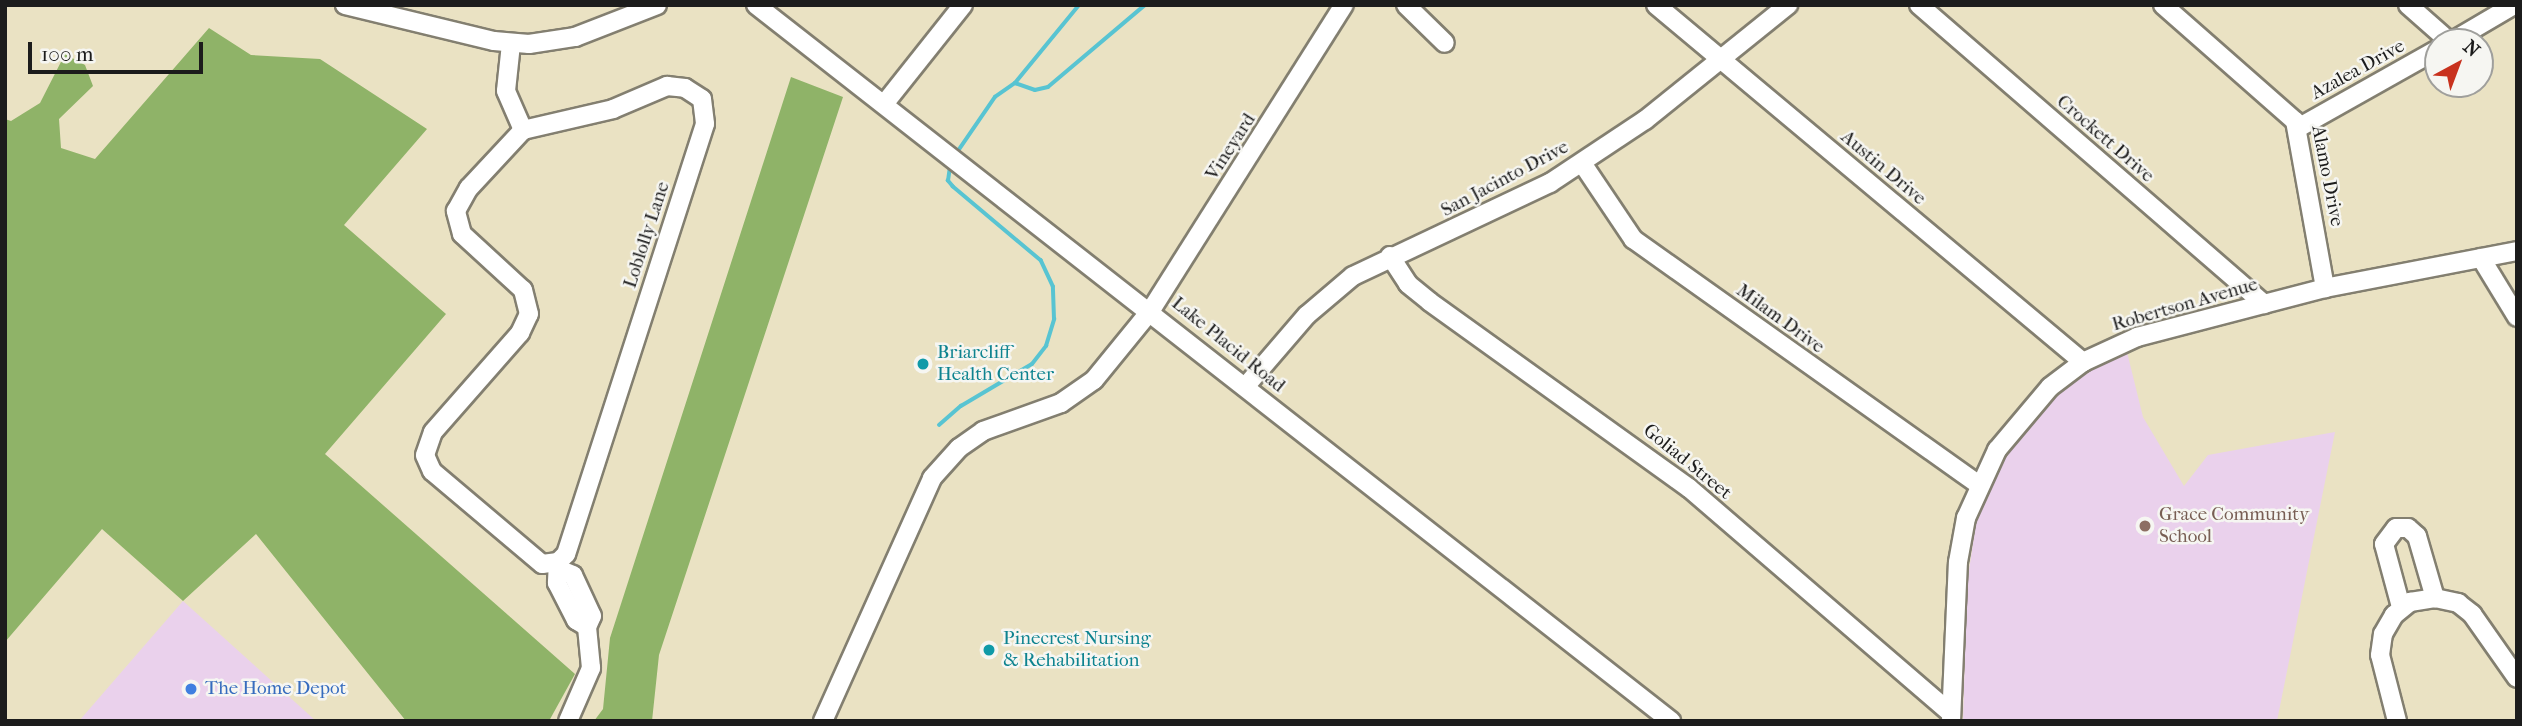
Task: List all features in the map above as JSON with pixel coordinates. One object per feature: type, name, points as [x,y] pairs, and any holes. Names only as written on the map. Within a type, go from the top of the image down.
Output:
[{"type":"street","points":[[345,5],[511,44],[561,41],[657,5]]},
{"type":"street","name":"Lake Placid Road","points":[[756,5],[1151,310],[1245,387],[1671,721]]},
{"type":"street","points":[[886,103],[963,5]]},
{"type":"street","name":"Vineyard","points":[[823,721],[903,535],[939,468],[983,431],[1078,393],[1151,310],[1344,5]]},
{"type":"street","points":[[1406,5],[1446,43]]},
{"type":"street","name":"Austin Drive","points":[[1656,5],[2083,362]]},
{"type":"street","name":"San Jacinto Drive","points":[[1245,387],[1327,297],[1365,268],[1468,224],[1582,163],[1723,61],[1788,5]]},
{"type":"street","name":"Crockett Drive","points":[[1919,5],[2264,304]]},
{"type":"street","name":"Alamo Drive","points":[[2163,5],[2287,111],[2298,128],[2325,288]]},
{"type":"street","points":[[2408,5],[2435,28]]},
{"type":"street","points":[[2475,28],[2514,5]]},
{"type":"street","points":[[511,44],[506,90],[523,130],[469,188],[456,211],[463,234],[523,290],[528,320],[433,432],[425,455],[432,471],[533,559],[560,566],[557,583],[576,620],[587,627],[591,668],[568,721]]},
{"type":"street","name":"Azalea Drive","points":[[2298,128],[2424,57]]},
{"type":"street","name":"Loblolly Lane","points":[[523,130],[613,109],[667,86],[696,94],[707,114],[560,566]]},
{"type":"street","name":"Milam Drive","points":[[1582,163],[1633,239],[1978,484]]},
{"type":"street","name":"Robertson Avenue","points":[[1951,717],[1960,546],[1978,484],[2023,414],[2083,362],[2137,337],[2325,288],[2517,251]]},
{"type":"street","name":"Goliad Street","points":[[1390,256],[1408,284],[1430,302],[1689,488],[1951,717]]},
{"type":"street","points":[[2481,258],[2517,317]]},
{"type":"street","points":[[2401,607],[2384,544],[2396,528],[2408,528],[2417,536],[2435,598]]},
{"type":"street","points":[[2397,721],[2380,655],[2383,634],[2401,607],[2435,598],[2458,603],[2472,614],[2517,678]]},
{"type":"shaded area","name":"Grace Community School","points":[[2126,348],[2143,417],[2184,486],[2208,455],[2335,432],[2277,721],[1963,721],[1967,584],[1978,509],[2006,451],[2054,395]]},
{"type":"shaded area","points":[[183,601],[316,721],[79,721]]},
{"type":"green space","points":[[209,28],[251,55],[320,59],[427,129],[344,225],[446,314],[325,454],[575,674],[549,721],[406,721],[256,534],[183,601],[102,529],[5,642],[5,119],[11,121],[40,103],[65,54],[85,65],[93,86],[59,119],[61,148],[95,159]]},
{"type":"green space","points":[[791,77],[843,97],[659,655],[652,721],[594,721],[603,709],[610,638]]},
{"type":"waterway","points":[[958,151],[995,97],[1015,83],[1079,5]]},
{"type":"waterway","points":[[1015,83],[1035,90],[1048,87],[1145,5]]},
{"type":"waterway","points":[[939,425],[961,406],[1032,364],[1046,346],[1054,319],[1053,287],[1041,261],[953,187],[948,181],[950,166]]},
{"type":"place","name":"Briarcliff Health Center","points":[[923,364]]},
{"type":"place","name":"Grace Community School","points":[[2145,526]]},
{"type":"place","name":"Pinecrest Nursing & Rehabilitation","points":[[989,650]]},
{"type":"place","name":"The Home Depot","points":[[191,689]]}]
